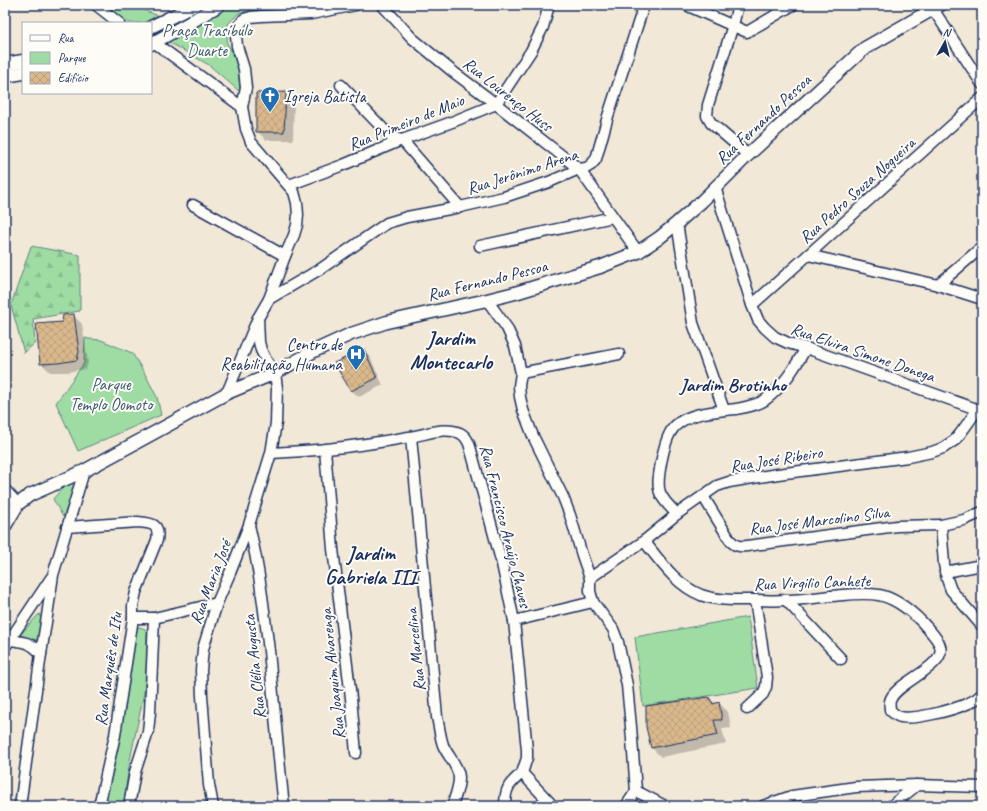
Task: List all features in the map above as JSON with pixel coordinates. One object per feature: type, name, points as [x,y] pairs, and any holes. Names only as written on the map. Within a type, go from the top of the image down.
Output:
[{"type":"main road","points":[[152,26],[195,5]]},
{"type":"main road","points":[[152,43],[219,5]]},
{"type":"main road","name":"Rua Fernando Pessoa","points":[[5,526],[10,498],[30,495],[84,471],[227,393],[275,373],[314,351],[358,332],[387,322],[515,293],[600,267],[638,252],[659,238],[701,202],[748,155],[865,48],[937,7]]},
{"type":"main road","points":[[5,64],[22,61]]},
{"type":"main road","points":[[5,76],[22,73]]},
{"type":"street","points":[[96,5],[118,22]]},
{"type":"street","points":[[227,393],[258,318],[269,299],[294,235],[298,215],[294,192],[251,142],[246,129],[242,107],[246,88],[244,70],[237,46],[236,35],[238,27],[244,19],[250,17],[311,14],[356,5]]},
{"type":"street","name":"Rua Lourenço Huss","points":[[382,5],[412,38],[579,170],[638,252]]},
{"type":"street","points":[[496,104],[531,50],[543,27],[549,5]]},
{"type":"street","name":"Rua Jerônimo Arena","points":[[269,299],[322,268],[386,224],[407,217],[504,197],[549,182],[591,165],[596,159],[608,116],[644,5]]},
{"type":"street","points":[[686,5],[747,32],[793,5]]},
{"type":"street","points":[[738,5],[734,25],[708,105],[707,116],[711,124],[748,155]]},
{"type":"street","points":[[937,7],[982,84]]},
{"type":"street","points":[[152,43],[242,107]]},
{"type":"street","points":[[341,85],[391,138],[402,140],[460,207]]},
{"type":"street","name":"Rua Pedro Souza Nogueira","points":[[752,305],[982,98]]},
{"type":"street","name":"Rua Primeiro de Maio","points":[[289,185],[496,104]]},
{"type":"street","name":"Rua Elvira Simone Donega","points":[[715,187],[752,305],[758,320],[775,337],[788,343],[806,348],[980,410]]},
{"type":"street","points":[[193,205],[285,256]]},
{"type":"street","points":[[480,246],[613,217]]},
{"type":"street","points":[[677,223],[693,323],[724,410]]},
{"type":"street","points":[[938,285],[982,247]]},
{"type":"street","points":[[808,255],[938,285],[982,299]]},
{"type":"street","points":[[487,300],[507,328],[515,346],[521,373],[519,386],[523,410],[533,436],[563,497],[570,515],[590,578],[590,591],[593,602],[613,629],[619,648],[627,685],[636,791],[626,806]]},
{"type":"street","points":[[258,318],[261,350],[275,373]]},
{"type":"street","points":[[677,514],[661,496],[658,488],[661,461],[670,432],[678,424],[703,413],[748,407],[765,400],[787,379],[806,348]]},
{"type":"street","points":[[521,373],[619,354]]},
{"type":"street","name":"Rua Maria José","points":[[212,806],[202,703],[201,670],[203,649],[217,603],[249,525],[271,453],[276,423],[277,388],[275,373]]},
{"type":"street","name":"Rua José Ribeiro","points":[[590,578],[644,541],[677,514],[717,486],[729,482],[908,457],[932,452],[943,448],[955,440],[980,410]]},
{"type":"street","name":"Rua Francisco Araújo Chaves","points":[[271,453],[325,449],[411,437],[439,431],[452,431],[465,436],[468,442],[502,564],[514,620],[527,750],[527,758],[522,773]]},
{"type":"street","name":"Rua Marcelina","points":[[411,437],[438,724],[443,744],[457,770],[459,778],[452,806]]},
{"type":"street","name":"Rua Joaquim Alvarenga","points":[[325,449],[333,549],[356,753]]},
{"type":"street","points":[[20,806],[53,575],[84,471]]},
{"type":"street","name":"Rua José Marcolino Silva","points":[[703,496],[730,540],[734,545],[740,546],[897,526],[941,525],[964,520],[982,512]]},
{"type":"street","name":"Rua Marquês de Itu","points":[[67,527],[138,522],[154,525],[159,533],[136,592],[115,735],[99,806]]},
{"type":"street","name":"Rua Clélia Augusta","points":[[249,525],[262,592],[284,806]]},
{"type":"street","points":[[941,525],[945,572],[951,590],[982,626]]},
{"type":"street","name":"Rua Virgilio Canhete","points":[[644,541],[673,575],[684,585],[700,595],[720,600],[738,601],[786,600],[862,593],[880,595],[895,601],[907,609],[919,619],[938,641],[941,646],[941,652],[935,663],[899,689],[891,698],[889,702],[890,710],[898,717],[913,718],[941,712],[971,702],[982,694]]},
{"type":"street","points":[[945,572],[982,565]]},
{"type":"street","points":[[7,643],[53,575]]},
{"type":"street","points":[[747,709],[762,694],[766,688],[767,682],[755,600]]},
{"type":"street","points":[[786,600],[841,659]]},
{"type":"street","points":[[514,620],[593,602]]},
{"type":"street","points":[[132,618],[154,618],[217,603]]},
{"type":"street","points":[[129,806],[135,772],[148,732],[154,618]]},
{"type":"street","points":[[7,643],[20,641],[31,644],[41,654]]},
{"type":"street","points":[[505,806],[507,789],[513,780],[522,773],[553,806]]},
{"type":"street","points":[[891,806],[917,785]]},
{"type":"street","points":[[763,806],[792,796],[856,787],[917,785],[982,787]]},
{"type":"street","points":[[636,791],[665,806]]},
{"type":"green space","points":[[102,5],[126,5],[161,17],[152,22],[126,22]]},
{"type":"green space","name":"Praça Trasíbulo Duarte","points":[[227,5],[326,5],[318,7],[252,10],[239,13],[228,24],[227,43],[238,62],[240,92],[209,65],[165,40]]},
{"type":"green space","points":[[31,246],[80,255],[80,311],[33,319],[35,343],[24,353],[11,305]]},
{"type":"green space","name":"Parque Templo Oomoto","points":[[85,338],[101,340],[132,353],[157,397],[161,415],[78,451],[56,403],[84,363]]},
{"type":"green space","points":[[75,482],[63,517],[53,499],[66,484]]},
{"type":"green space","points":[[39,614],[44,624],[39,640],[28,639],[20,635]]},
{"type":"green space","points":[[748,617],[758,688],[643,706],[635,637]]},
{"type":"green space","points":[[140,627],[147,630],[147,659],[144,693],[130,760],[123,806],[102,806],[134,629]]},
{"type":"building","name":"Igreja Batista","points":[[286,92],[284,132],[256,132],[256,93]]},
{"type":"building","points":[[74,314],[79,352],[77,360],[40,364],[36,324],[62,322],[63,315]]},
{"type":"building","name":"Centro de Reabilitação Humana","points":[[364,349],[377,378],[351,391],[334,363]]},
{"type":"building","points":[[709,697],[713,704],[719,702],[722,720],[714,720],[718,735],[651,748],[646,727],[646,706]]},
{"type":"place","name":"Igreja Batista","points":[[270,113]]},
{"type":"place","name":"Centro de Reabilitação Humana","points":[[356,371]]},
{"type":"district","name":"Jardim Montecarlo","points":[[451,350]]},
{"type":"district","name":"Jardim Brotinho","points":[[733,384]]},
{"type":"district","name":"Jardim Gabriela III","points":[[371,565]]}]
